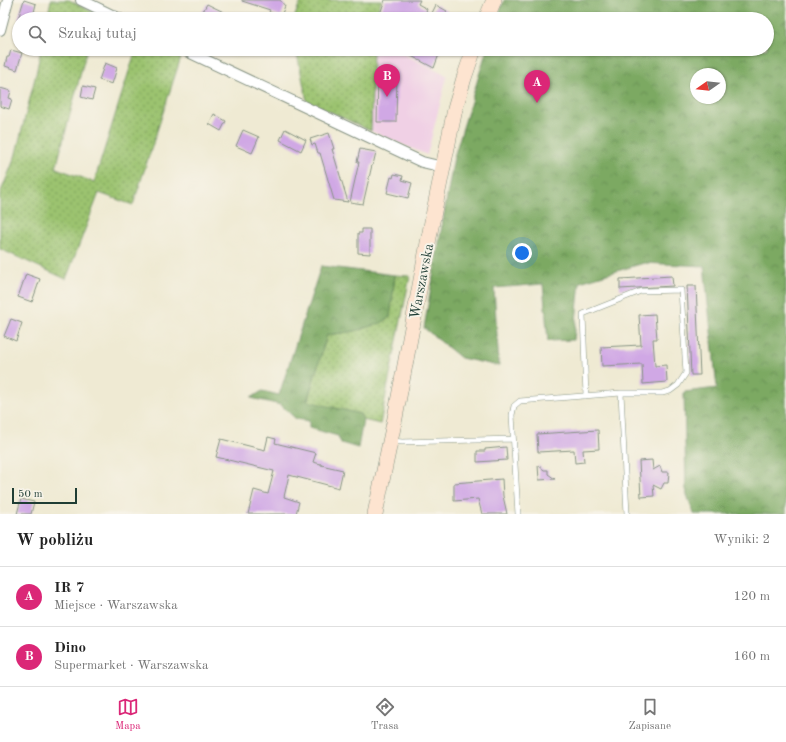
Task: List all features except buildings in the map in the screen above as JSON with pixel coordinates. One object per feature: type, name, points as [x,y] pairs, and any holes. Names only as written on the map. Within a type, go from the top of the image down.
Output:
[{"type":"main road","points":[[489,12],[494,0]]},
{"type":"main road","name":"Warszawska","points":[[375,514],[443,167],[456,109],[472,56]]},
{"type":"street","points":[[0,30],[8,0]]},
{"type":"street","points":[[81,0],[106,12]]},
{"type":"street","points":[[197,56],[422,162],[443,167]]},
{"type":"lane","points":[[518,514],[512,415],[514,406],[520,401],[586,396],[621,393],[662,393],[670,391],[678,385],[686,373],[681,290],[641,292],[583,314],[586,396]]},
{"type":"lane","points":[[621,393],[627,514]]},
{"type":"lane","points":[[390,440],[402,442],[513,439]]},
{"type":"shaded area","points":[[373,56],[407,56],[447,76],[427,155],[371,131]]},
{"type":"green space","points":[[51,0],[69,0],[93,12],[48,12]]},
{"type":"green space","points":[[303,0],[382,0],[377,12],[296,12]]},
{"type":"green space","points":[[504,0],[786,0],[786,514],[694,514],[686,492],[684,392],[717,388],[704,266],[644,263],[580,282],[574,340],[548,341],[543,284],[494,288],[499,366],[461,358],[424,328],[454,157],[485,56],[774,56],[774,12],[500,12]]},
{"type":"green space","points":[[40,56],[85,56],[56,168],[94,182],[134,56],[181,57],[133,205],[99,193],[66,279],[0,249],[0,194],[15,157]]},
{"type":"green space","points":[[297,56],[373,56],[371,131],[307,101]]},
{"type":"green space","points":[[321,266],[395,275],[390,317],[381,323],[355,331],[327,335],[307,401],[360,414],[363,420],[358,448],[341,443],[338,436],[309,428],[309,421],[296,419],[281,405],[251,398],[262,391],[279,395]]},
{"type":"green space","points":[[395,275],[410,276],[380,424],[363,420],[360,414],[307,402],[327,335],[355,331],[390,317]]},
{"type":"place","name":"Dino","points":[[387,97]]},
{"type":"place","name":"IR 7","points":[[537,103]]}]
